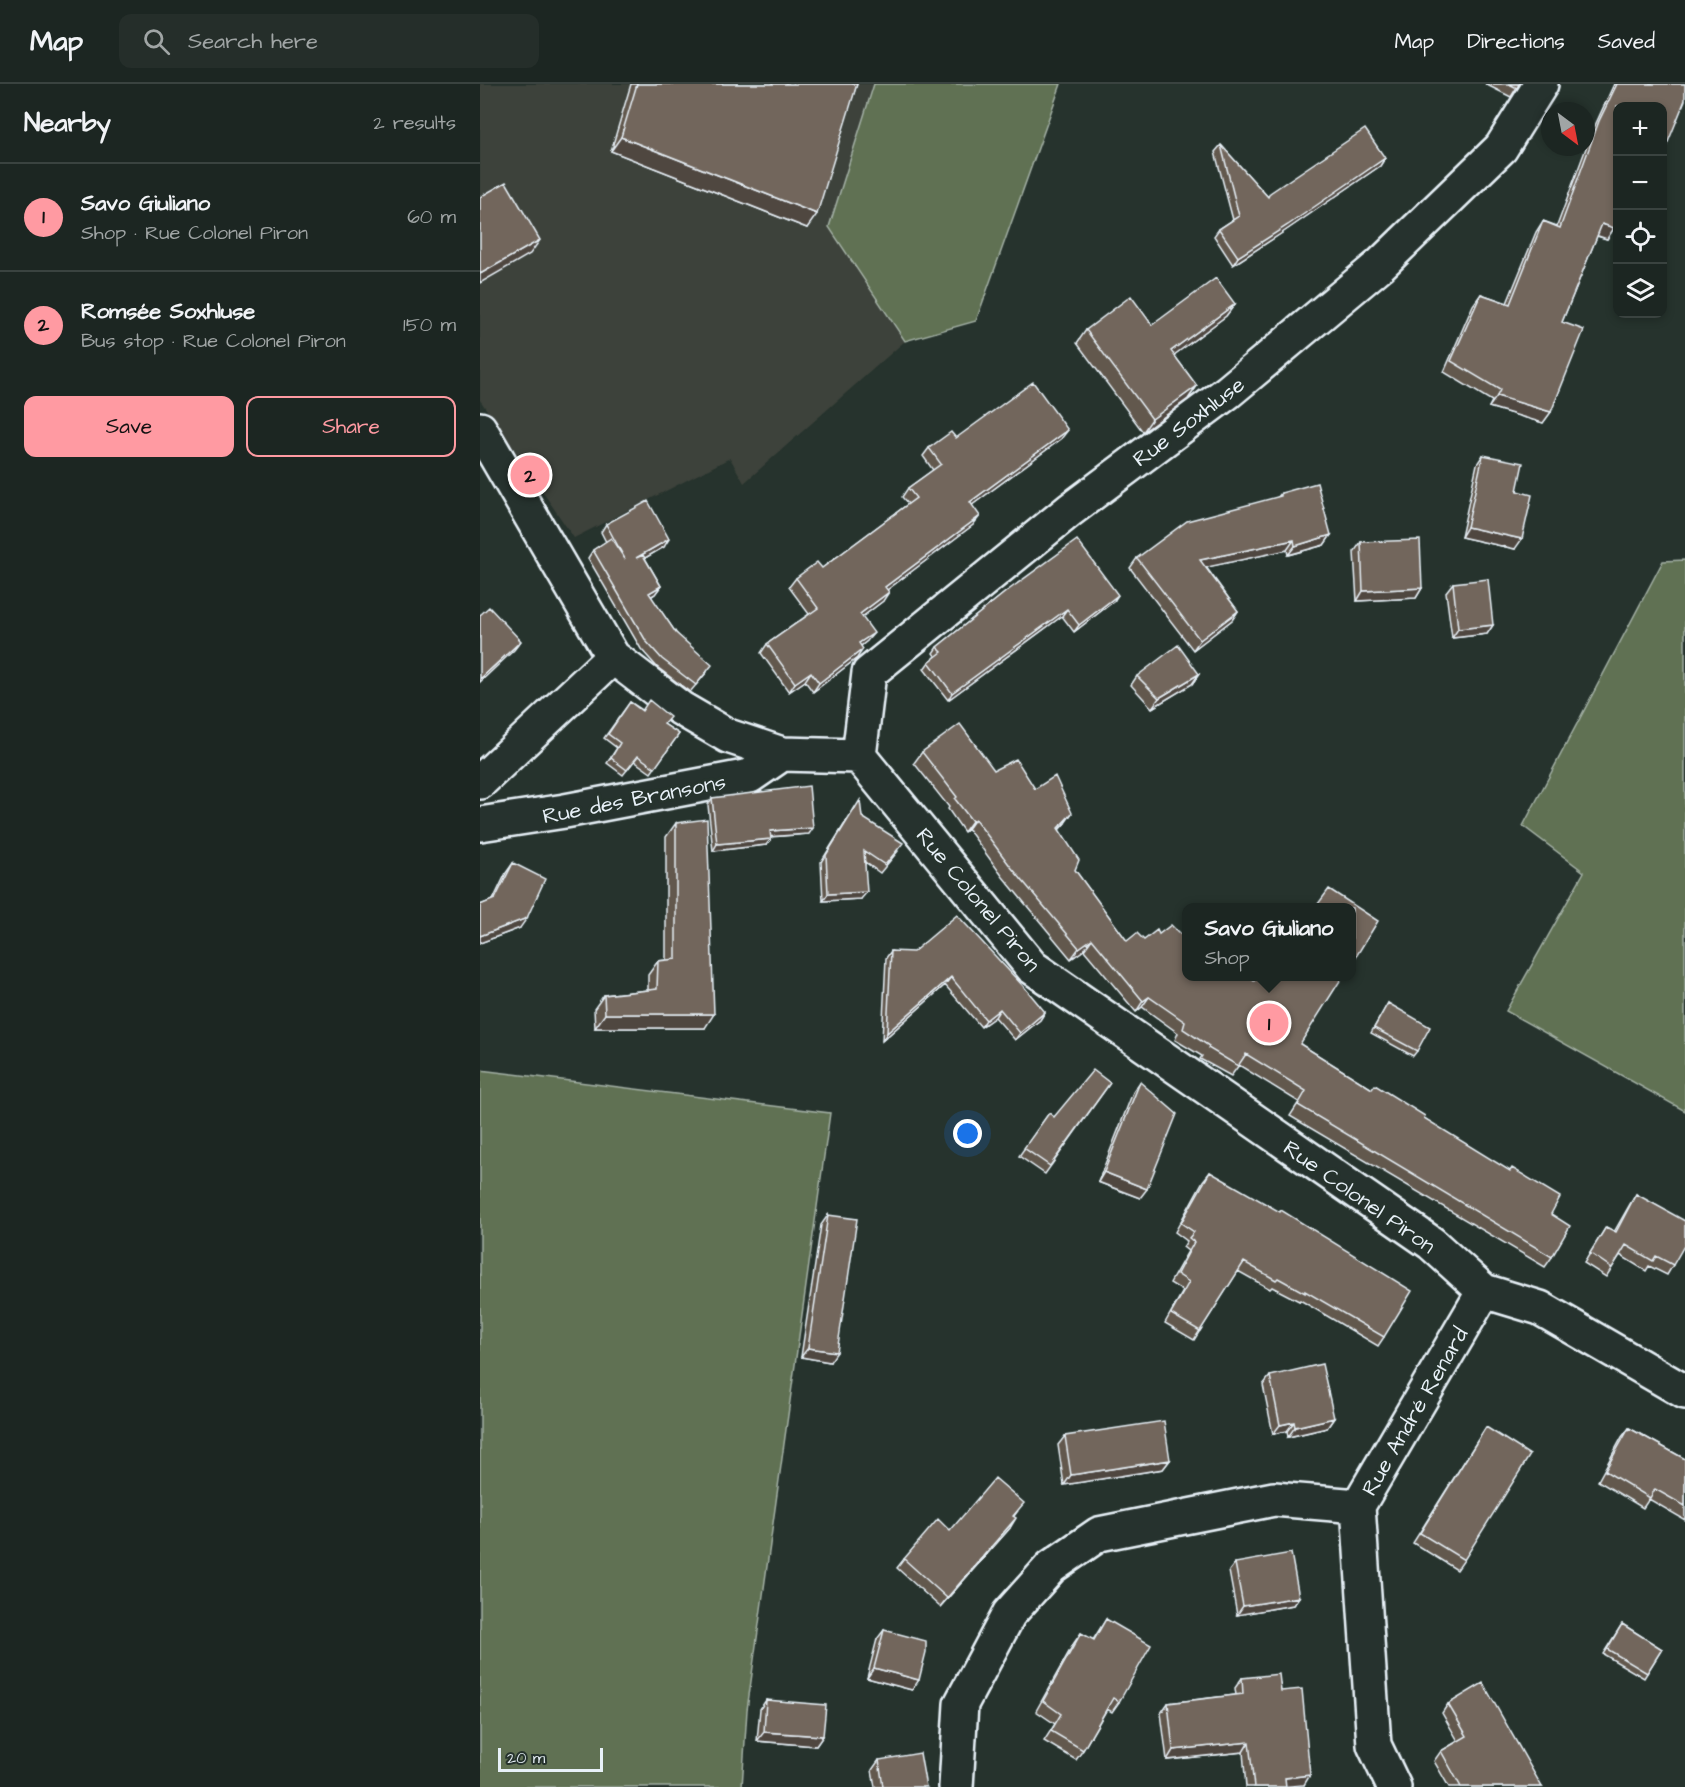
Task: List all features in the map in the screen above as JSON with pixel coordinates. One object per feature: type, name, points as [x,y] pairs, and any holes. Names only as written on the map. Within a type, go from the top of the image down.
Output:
[{"type":"street","name":"Rue Soxhluse","points":[[860,756],[869,673],[1070,510],[1228,392],[1380,266],[1501,148],[1541,84]]},
{"type":"street","points":[[480,429],[613,657],[680,708],[728,736],[782,754],[860,756]]},
{"type":"street","points":[[480,782],[613,657]]},
{"type":"street","name":"Rue des Bransons","points":[[480,824],[566,812],[750,776],[782,754]]},
{"type":"street","name":"Rue Colonel Piron","points":[[860,756],[1032,967],[1431,1243],[1484,1291],[1540,1308],[1685,1392]]},
{"type":"street","name":"Rue André Renard","points":[[956,1787],[961,1704],[1009,1614],[1051,1567],[1099,1534],[1274,1499],[1358,1506],[1484,1291]]},
{"type":"street","points":[[1358,1506],[1374,1745],[1394,1787]]},
{"type":"shaded area","points":[[480,84],[874,84],[829,227],[905,341],[744,483],[730,458],[574,538],[480,400]]},
{"type":"green space","points":[[874,84],[1061,84],[976,321],[905,341],[829,227]]},
{"type":"green space","points":[[1685,560],[1685,1111],[1506,1011],[1584,872],[1523,826],[1663,561]]},
{"type":"green space","points":[[480,1070],[830,1113],[747,1710],[742,1787],[480,1787]]},
{"type":"building","points":[[637,84],[857,84],[817,214],[621,137]]},
{"type":"building","points":[[1617,84],[1685,84],[1685,100],[1667,145],[1667,102],[1613,102],[1613,228],[1602,224],[1562,322],[1584,330],[1551,412],[1497,396],[1500,390],[1451,361],[1481,294],[1510,304],[1543,221],[1560,228],[1586,156],[1595,156],[1595,132]]},
{"type":"building","points":[[1365,129],[1385,158],[1238,257],[1219,229],[1239,216],[1221,145],[1268,197],[1270,193]]},
{"type":"building","points":[[506,182],[540,240],[480,274],[480,197]]},
{"type":"building","points":[[1216,278],[1235,304],[1171,351],[1197,386],[1152,419],[1086,330],[1131,296],[1152,325]]},
{"type":"building","points":[[1033,382],[1068,430],[970,502],[980,516],[885,587],[889,592],[860,614],[874,633],[859,643],[863,649],[819,683],[811,672],[795,683],[767,644],[818,608],[796,578],[817,562],[822,568],[916,498],[908,488],[941,464],[929,448],[951,432],[956,438]]},
{"type":"building","points":[[1483,455],[1523,463],[1517,491],[1532,495],[1522,539],[1467,527]]},
{"type":"building","points":[[1317,483],[1331,535],[1295,546],[1294,540],[1200,560],[1238,611],[1200,640],[1137,558],[1187,521],[1281,496],[1281,493]]},
{"type":"building","points":[[648,501],[669,539],[636,558],[643,555],[661,586],[649,593],[676,633],[712,665],[696,685],[662,659],[646,641],[593,550],[611,538],[625,559],[606,524]]},
{"type":"building","points":[[1077,540],[1118,595],[1079,625],[1067,609],[952,693],[929,662],[942,652],[937,647],[1007,591]]},
{"type":"building","points":[[1420,540],[1422,588],[1363,591],[1361,542]]},
{"type":"building","points":[[1488,579],[1493,625],[1458,629],[1453,583]]},
{"type":"building","points":[[489,607],[521,641],[480,679],[480,615]]},
{"type":"building","points":[[1178,645],[1199,674],[1159,698],[1137,676]]},
{"type":"building","points":[[649,700],[670,717],[664,724],[679,734],[655,768],[638,756],[627,770],[611,758],[620,743],[608,734],[630,702],[642,711]]},
{"type":"building","points":[[960,724],[994,770],[1016,759],[1035,789],[1055,776],[1072,813],[1058,828],[1079,860],[1075,870],[1127,941],[1137,933],[1144,940],[1157,930],[1159,934],[1171,925],[1180,934],[1182,933],[1182,981],[1340,981],[1300,1044],[1372,1089],[1375,1085],[1510,1171],[1512,1168],[1560,1197],[1551,1214],[1570,1226],[1552,1257],[1298,1105],[1306,1091],[1246,1054],[1238,1066],[1208,1048],[1209,1046],[1183,1029],[1185,1022],[1149,997],[1143,1001],[1092,939],[1079,948],[1011,867],[975,819],[972,821],[955,799],[957,797],[922,752]]},
{"type":"building","points":[[809,786],[813,828],[770,831],[771,839],[717,844],[712,798]]},
{"type":"building","points":[[860,800],[862,817],[903,843],[885,865],[864,851],[867,892],[828,894],[826,855]]},
{"type":"building","points":[[707,819],[714,1014],[605,1014],[604,995],[657,989],[658,961],[676,959],[676,823]]},
{"type":"building","points":[[513,863],[545,879],[527,918],[480,936],[480,905],[495,899]]},
{"type":"building","points":[[1329,889],[1350,903],[1319,903]]},
{"type":"building","points":[[1356,907],[1378,921],[1356,957]]},
{"type":"building","points":[[957,915],[1045,1012],[1020,1033],[1000,1009],[986,1020],[951,977],[887,1033],[891,951],[913,952]]},
{"type":"building","points":[[1388,1003],[1430,1027],[1417,1051],[1374,1028]]},
{"type":"building","points":[[1093,1070],[1110,1083],[1050,1166],[1024,1148],[1049,1113],[1054,1117]]},
{"type":"building","points":[[1140,1082],[1177,1114],[1147,1189],[1104,1172]]},
{"type":"building","points":[[1210,1172],[1280,1212],[1281,1210],[1412,1291],[1384,1337],[1305,1291],[1305,1293],[1278,1278],[1276,1280],[1244,1262],[1200,1331],[1171,1314],[1189,1282],[1177,1274],[1194,1242],[1189,1238],[1194,1232],[1181,1223]]},
{"type":"building","points":[[1636,1194],[1685,1221],[1685,1244],[1673,1265],[1656,1256],[1653,1261],[1626,1245],[1612,1268],[1590,1253],[1606,1227],[1616,1232]]},
{"type":"building","points":[[828,1215],[857,1219],[837,1352],[808,1348]]},
{"type":"building","points":[[1322,1364],[1334,1418],[1295,1427],[1294,1422],[1280,1425],[1270,1376]]},
{"type":"building","points":[[1164,1421],[1170,1460],[1071,1475],[1065,1436]]},
{"type":"building","points":[[1486,1427],[1530,1455],[1464,1560],[1420,1533]]},
{"type":"building","points":[[1629,1428],[1685,1459],[1685,1506],[1655,1489],[1650,1498],[1605,1471]]},
{"type":"building","points":[[995,1478],[1024,1503],[1013,1516],[1016,1518],[947,1598],[904,1559],[938,1519],[950,1531]]},
{"type":"building","points":[[1291,1553],[1299,1597],[1243,1606],[1235,1563]]},
{"type":"building","points":[[1106,1619],[1151,1645],[1119,1702],[1113,1698],[1083,1750],[1051,1731],[1061,1714],[1043,1701],[1081,1633],[1094,1640]]},
{"type":"building","points":[[1622,1624],[1662,1649],[1647,1673],[1607,1649]]},
{"type":"building","points":[[884,1630],[926,1641],[926,1652],[919,1680],[874,1668]]},
{"type":"building","points":[[1279,1674],[1281,1691],[1302,1689],[1310,1775],[1285,1778],[1286,1787],[1254,1787],[1249,1742],[1173,1750],[1168,1703],[1243,1694],[1242,1678]]},
{"type":"building","points":[[1483,1683],[1542,1787],[1461,1787],[1441,1751],[1467,1736],[1448,1704]]},
{"type":"building","points":[[766,1700],[826,1705],[823,1736],[764,1732]]},
{"type":"building","points":[[920,1753],[926,1787],[883,1787],[879,1760]]},
{"type":"place","name":"Romsée Soxhluse","points":[[530,475]]},
{"type":"place","name":"Savo Giuliano","points":[[1269,1023]]}]
